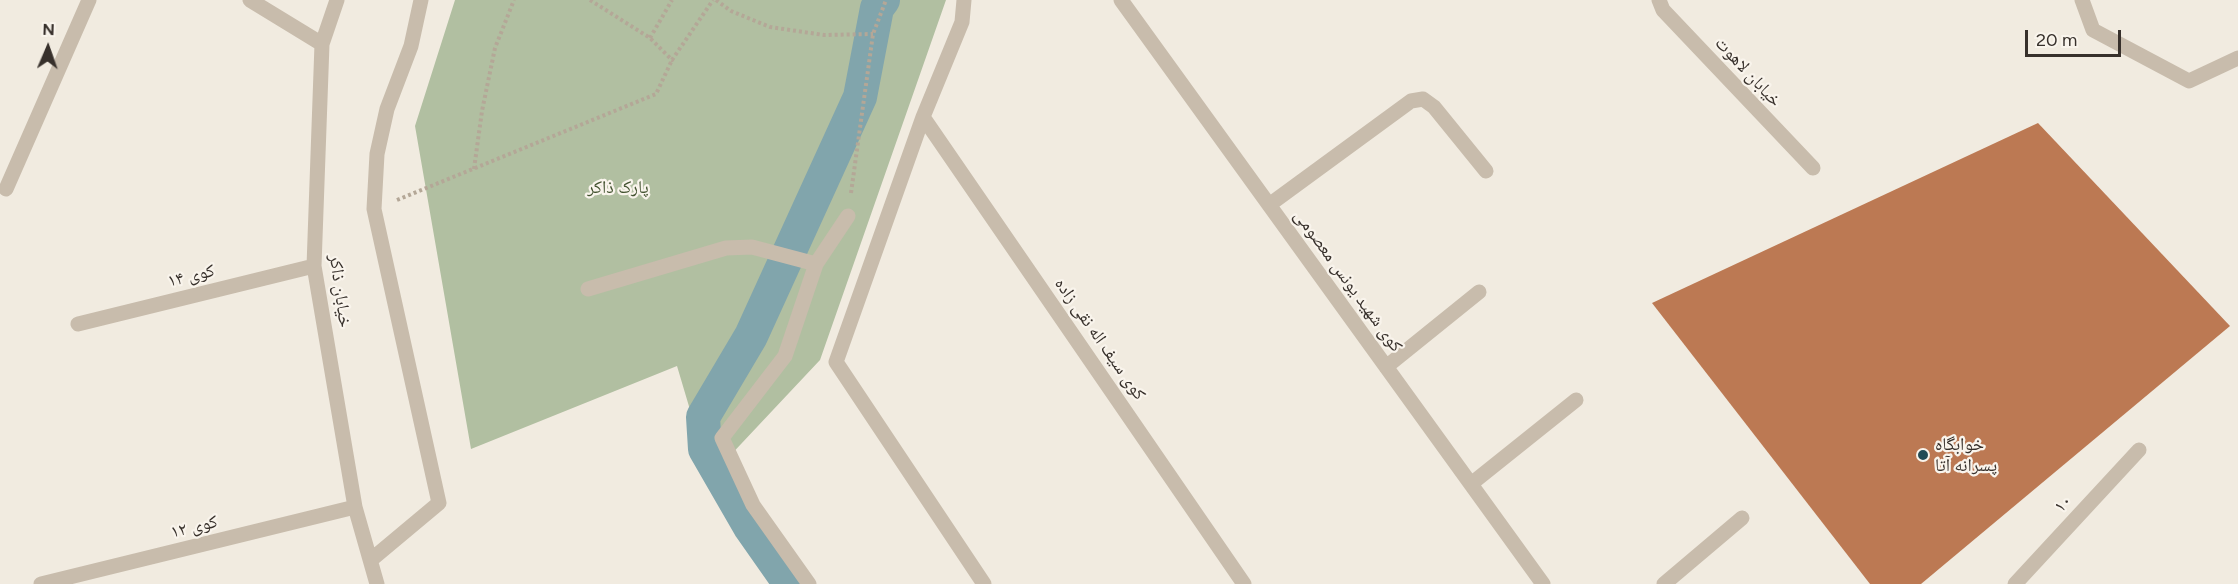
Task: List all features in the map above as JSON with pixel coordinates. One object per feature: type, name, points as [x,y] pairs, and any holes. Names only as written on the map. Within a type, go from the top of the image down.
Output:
[{"type":"street","points":[[6,189],[89,0]]},
{"type":"street","points":[[250,0],[322,44]]},
{"type":"street","name":"خیابان ذاکر","points":[[337,0],[322,44],[314,266],[356,507],[377,584]]},
{"type":"street","points":[[372,559],[439,503],[374,209],[379,142],[387,109],[411,46],[421,0]]},
{"type":"street","points":[[964,0],[962,22],[923,117],[836,362],[984,584]]},
{"type":"street","name":"کوی شهید یونس معصومی","points":[[1121,0],[1543,584]]},
{"type":"street","name":"خیابان لاهوت","points":[[1659,0],[1663,10],[1813,168]]},
{"type":"street","points":[[2082,0],[2093,30],[2189,81],[2238,58]]},
{"type":"street","points":[[1269,205],[1411,101],[1423,99],[1434,107],[1486,171]]},
{"type":"street","name":"کوی سیف اله نقی زاده","points":[[923,117],[1244,584]]},
{"type":"street","points":[[809,584],[753,505],[722,438],[785,356],[816,264],[848,216]]},
{"type":"street","points":[[588,289],[726,249],[752,247],[816,264]]},
{"type":"street","name":"کوی ۱۴","points":[[78,324],[314,266]]},
{"type":"street","points":[[1386,367],[1479,292]]},
{"type":"street","points":[[1471,484],[1576,400]]},
{"type":"street","name":"۱۰","points":[[2015,584],[2139,450]]},
{"type":"street","name":"کوی ۱۲","points":[[41,584],[356,507]]},
{"type":"street","points":[[1664,584],[1742,518]]},
{"type":"path","points":[[474,170],[482,111],[495,48],[514,0]]},
{"type":"path","points":[[590,0],[650,38],[672,60]]},
{"type":"path","points":[[650,38],[672,0]]},
{"type":"path","points":[[374,209],[656,94],[672,60],[714,0],[731,11],[770,27],[824,35],[873,34]]},
{"type":"path","points":[[848,216],[873,34],[886,0]]},
{"type":"green space","name":"پارک ذاکر","points":[[455,0],[946,0],[820,360],[710,477],[677,366],[471,449],[415,126]]},
{"type":"building","name":"خوابگاه پسرانه آتا","points":[[2038,123],[2230,326],[1921,584],[1870,584],[1652,303]]},
{"type":"waterway","points":[[790,584],[750,527],[705,449],[703,417],[751,336],[860,97],[877,8],[883,0]]},
{"type":"place","name":"خوابگاه پسرانه آتا","points":[[1923,455]]}]
